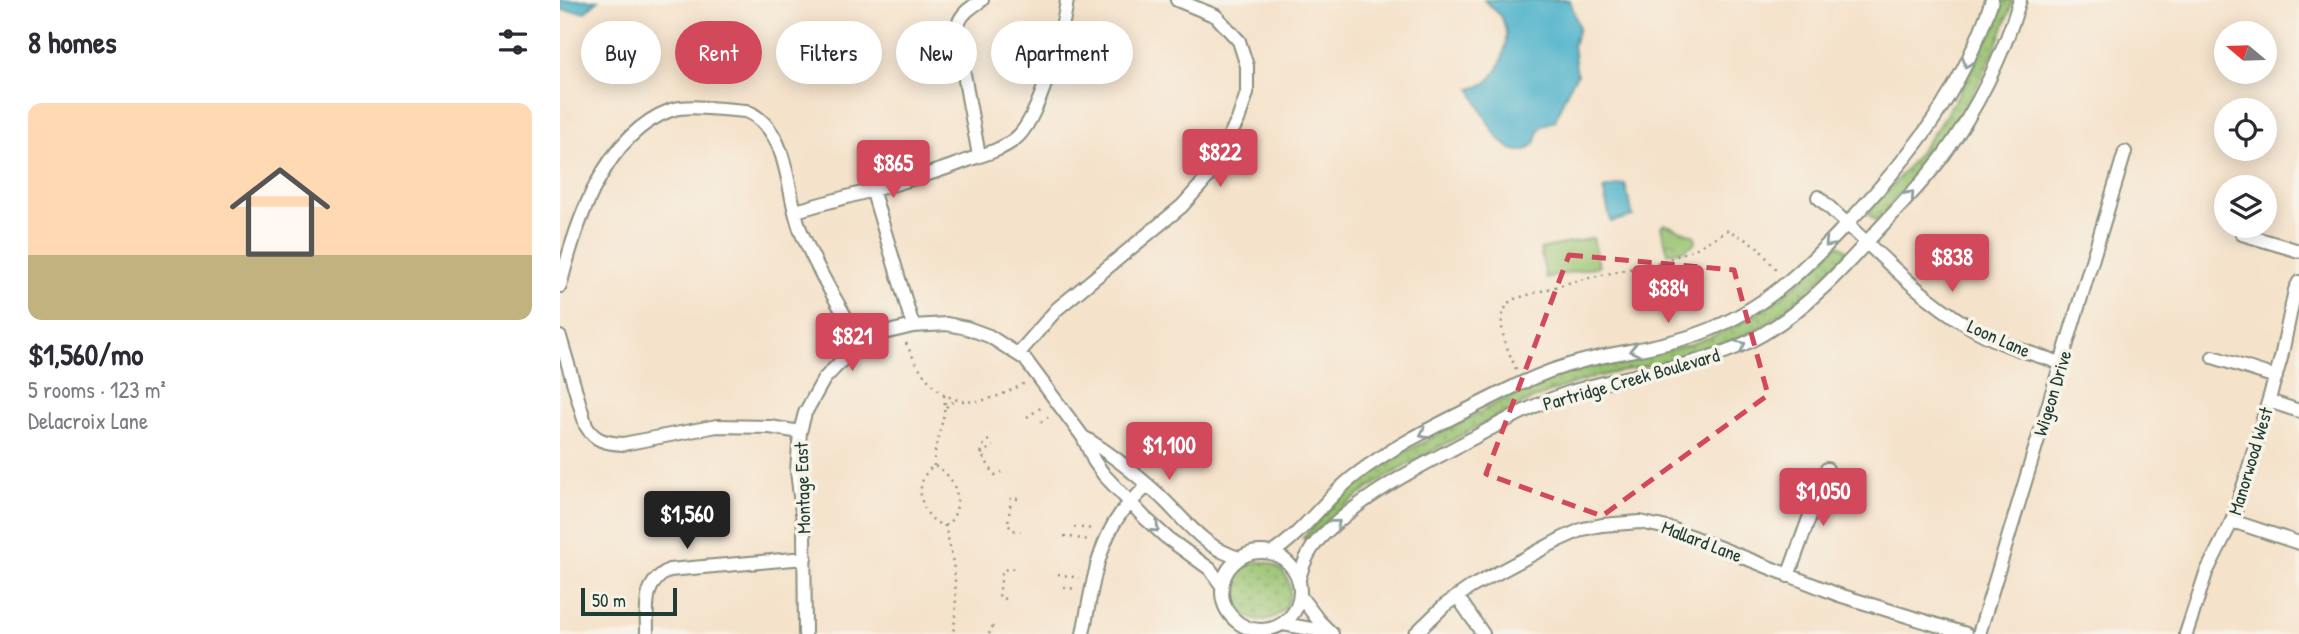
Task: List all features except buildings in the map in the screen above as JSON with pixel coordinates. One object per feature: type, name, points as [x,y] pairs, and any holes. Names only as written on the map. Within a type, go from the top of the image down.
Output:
[{"type":"street","points":[[979,156],[966,74],[958,43],[958,23],[968,9],[982,0]]},
{"type":"street","points":[[796,211],[953,166],[1017,139],[1029,122],[1052,61],[1067,0]]},
{"type":"street","points":[[1018,354],[1057,309],[1182,206],[1207,178],[1238,120],[1247,93],[1247,66],[1239,41],[1216,16],[1177,0]]},
{"type":"street","name":"Partridge Creek Boulevard","points":[[1272,553],[1288,542],[1355,476],[1402,446],[1499,394],[1552,370],[1581,361],[1675,341],[1721,325],[1779,291],[1811,262],[1911,153],[1942,110],[1969,61],[1992,0]]},
{"type":"street","name":"Partridge Creek Boulevard","points":[[1299,579],[1306,559],[1323,535],[1407,473],[1547,401],[1592,387],[1695,363],[1737,348],[1763,334],[1807,303],[1868,242],[1942,158],[1972,112],[2002,51],[2020,0]]},
{"type":"street","points":[[560,286],[583,209],[619,147],[656,118],[673,109],[746,111],[757,115],[767,124],[778,145],[806,243],[862,344]]},
{"type":"street","name":"Wigeon Drive","points":[[1979,634],[2125,152]]},
{"type":"street","points":[[872,189],[913,326]]},
{"type":"street","name":"Loon Lane","points":[[1818,197],[1934,302],[1971,327],[2008,346],[2061,363]]},
{"type":"street","points":[[2255,238],[2299,251]]},
{"type":"street","name":"Manorwood West","points":[[2186,634],[2206,573],[2232,522],[2276,377],[2299,282]]},
{"type":"street","name":"Montage East","points":[[805,634],[805,558],[797,471],[800,432],[814,395],[824,379],[844,358],[862,344],[884,333],[913,326],[947,324],[967,328],[989,336],[1018,354],[1037,373],[1083,437],[1094,461],[1129,503],[1166,537],[1210,569],[1222,586]]},
{"type":"street","points":[[560,337],[586,426],[590,434],[607,443],[622,444],[717,426],[770,427],[800,432]]},
{"type":"street","points":[[2213,357],[2276,377]]},
{"type":"street","points":[[2269,401],[2299,411]]},
{"type":"street","name":"Montage East","points":[[1083,437],[1104,449],[1148,485],[1207,543],[1221,553],[1240,558]]},
{"type":"street","points":[[1788,576],[1827,469]]},
{"type":"street","points":[[1083,634],[1106,540],[1116,520],[1148,485]]},
{"type":"street","name":"Mallard Lane","points":[[1415,634],[1457,596],[1488,577],[1583,529],[1621,522],[1656,524],[1672,528],[1839,595],[1966,634]]},
{"type":"street","points":[[2232,522],[2299,544]]},
{"type":"street","points":[[1255,552],[1272,553],[1291,566],[1299,579],[1300,596],[1295,611],[1283,624],[1264,632],[1247,628],[1232,617],[1224,602],[1222,586],[1228,570],[1240,558],[1255,552]]},
{"type":"street","points":[[647,634],[651,586],[658,576],[669,570],[805,558]]},
{"type":"street","points":[[1300,596],[1330,633]]},
{"type":"street","points":[[1457,596],[1483,634]]},
{"type":"street","points":[[1231,634],[1232,617]]},
{"type":"street","points":[[1283,624],[1330,633]]},
{"type":"path","points":[[1516,369],[1500,328],[1507,303],[1511,300],[1563,284],[1661,262],[1695,249],[1728,230],[1757,246],[1779,272]]},
{"type":"path","points":[[906,343],[921,373],[944,395],[974,401],[995,398],[1026,383]]},
{"type":"path","points":[[944,395],[946,407],[935,446],[934,466],[925,475],[921,496],[926,512],[945,526],[956,573],[957,601],[953,634]]},
{"type":"path","points":[[946,407],[958,399]]},
{"type":"path","points":[[1027,416],[1042,407]]},
{"type":"path","points":[[1041,422],[1048,417]]},
{"type":"path","points":[[989,440],[984,443],[981,454],[995,475],[1002,472]]},
{"type":"path","points":[[981,454],[993,446]]},
{"type":"path","points":[[934,466],[951,477],[957,495],[955,513],[945,526]]},
{"type":"path","points":[[1018,499],[1012,498],[1008,524],[1012,530],[1021,531]]},
{"type":"path","points":[[1009,517],[1015,518]]},
{"type":"path","points":[[1074,527],[1094,529]]},
{"type":"path","points":[[1064,537],[1089,540]]},
{"type":"path","points":[[1005,599],[999,597],[1002,572],[1008,568],[1016,569]]},
{"type":"path","points":[[1058,574],[1079,578]]},
{"type":"path","points":[[1064,587],[1076,589]]},
{"type":"path","points":[[989,634],[992,627],[998,629]]},
{"type":"highlighted area","points":[[1569,255],[1734,270],[1768,395],[1602,516],[1486,474]]},
{"type":"green space","points":[[2000,0],[2013,0],[2002,33],[1974,92],[1939,145],[1876,221],[1867,213],[1929,140],[1946,114],[1977,59]]},
{"type":"green space","points":[[1664,224],[1693,235],[1696,238],[1695,243],[1684,250],[1668,253],[1661,227]]},
{"type":"green space","points":[[1593,238],[1599,266],[1546,278],[1540,249]]},
{"type":"green space","points":[[1838,244],[1848,251],[1796,301],[1752,332],[1698,354],[1581,381],[1534,399],[1399,469],[1339,511],[1308,542],[1303,538],[1347,492],[1374,471],[1419,445],[1546,380],[1691,344],[1739,324],[1800,282]]},
{"type":"green space","points":[[1261,562],[1282,570],[1290,591],[1282,612],[1261,620],[1240,612],[1232,591],[1240,570]]},
{"type":"water","points":[[560,0],[598,0],[585,12],[560,10]]},
{"type":"water","points":[[1484,0],[1570,0],[1579,28],[1573,45],[1577,75],[1567,91],[1555,121],[1541,127],[1535,143],[1521,151],[1512,149],[1494,132],[1471,89],[1484,84],[1493,76],[1502,60],[1506,41],[1504,23]]},
{"type":"water","points":[[1625,184],[1633,216],[1611,222],[1603,189]]}]
